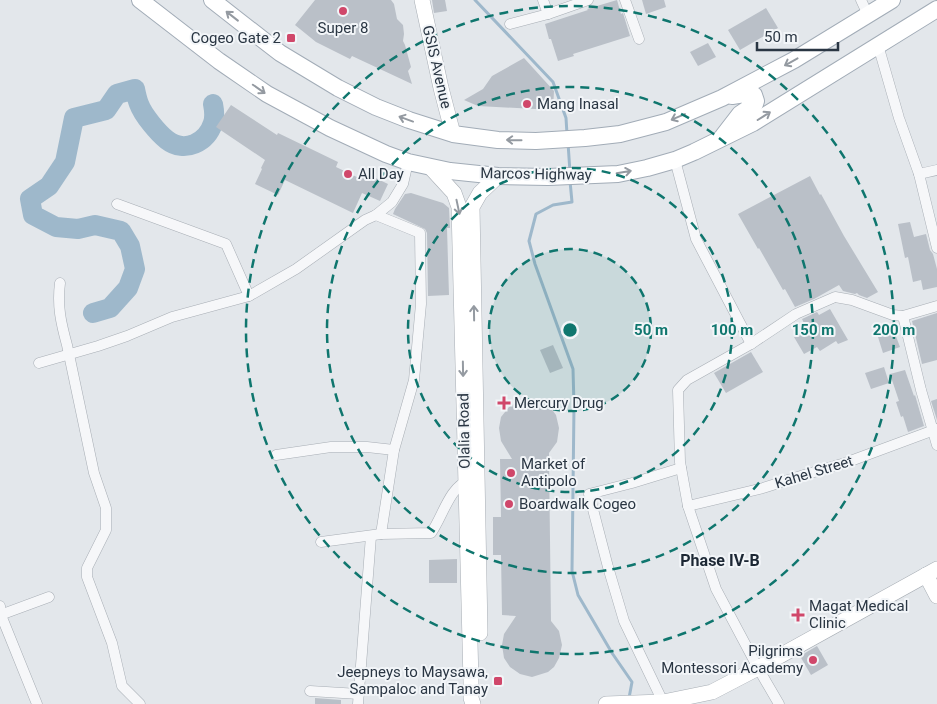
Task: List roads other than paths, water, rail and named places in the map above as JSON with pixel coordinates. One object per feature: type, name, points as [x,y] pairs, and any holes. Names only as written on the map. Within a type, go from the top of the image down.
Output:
[{"type":"main road","name":"Marcos Highway","points":[[140,0],[219,61],[267,94],[330,128],[408,162],[450,171],[498,176],[618,174],[675,160],[754,123],[937,9]]},
{"type":"main road","points":[[212,0],[280,53],[338,88],[376,107],[452,134],[498,140],[585,138],[620,134],[666,122],[722,98],[794,60],[892,0]]},
{"type":"main road","name":"GSIS Avenue","points":[[422,0],[452,134]]},
{"type":"main road","points":[[721,139],[740,114],[754,104],[756,100],[754,95],[750,93],[722,98]]},
{"type":"main road","name":"Olalia Road","points":[[431,168],[454,193],[460,207],[481,682],[479,704]]},
{"type":"main road","name":"Olalia Road","points":[[473,704],[471,698],[472,207],[480,193],[498,176]]},
{"type":"main road","points":[[606,704],[663,702],[712,692],[932,572],[937,596]]},
{"type":"street","points":[[543,0],[548,14]]},
{"type":"street","points":[[510,24],[548,14],[588,0]]},
{"type":"street","points":[[625,0],[639,39]]},
{"type":"street","points":[[861,0],[868,15]]},
{"type":"street","points":[[878,45],[899,118],[919,174],[937,248]]},
{"type":"street","points":[[675,160],[696,240],[751,344]]},
{"type":"street","points":[[39,363],[127,336],[172,317],[250,296],[296,269],[364,220],[376,215],[392,202],[403,184],[408,162]]},
{"type":"street","points":[[919,174],[937,170]]},
{"type":"street","points":[[117,204],[226,244],[250,296]]},
{"type":"street","points":[[310,691],[358,699],[376,535],[394,450],[414,380],[421,304],[420,233],[376,215]]},
{"type":"street","points":[[60,283],[58,302],[60,316],[70,355],[94,473],[106,508],[106,530],[88,568],[87,577],[112,643],[122,686],[140,704]]},
{"type":"street","points":[[779,704],[716,589],[688,506],[681,465],[678,390],[687,380],[751,344],[796,314],[835,297],[852,300],[893,315],[903,316],[937,306]]},
{"type":"street","points":[[903,316],[935,430],[937,445]]},
{"type":"street","name":"Kahel Street","points":[[688,506],[762,488],[845,463],[935,430]]},
{"type":"street","points":[[276,455],[331,447],[368,447],[394,450]]},
{"type":"street","points":[[663,702],[624,621],[589,494],[681,465]]},
{"type":"street","points":[[321,542],[376,535],[431,533],[453,492],[471,481]]},
{"type":"street","points":[[37,704],[0,612],[49,597]]},
{"type":"waterway","points":[[475,0],[553,82],[566,118],[567,134]]},
{"type":"waterway","points":[[93,313],[110,308],[128,288],[135,269],[130,246],[121,231],[95,225],[78,229],[56,227],[33,215],[30,199],[49,186],[65,162],[74,118],[106,110],[117,94],[135,89],[141,108],[159,133],[174,144],[188,146],[201,140],[210,130],[214,118],[213,104]]},
{"type":"waterway","points":[[568,143],[570,172]]},
{"type":"waterway","points":[[570,181],[572,202],[553,205],[536,214],[529,241],[535,264],[573,369],[572,571],[578,595],[612,653],[632,682],[629,698]]},
{"type":"place","name":"Super 8","points":[[343,11]]},
{"type":"place","name":"Cogeo Gate 2","points":[[291,38]]},
{"type":"place","name":"Mang Inasal","points":[[527,104]]},
{"type":"place","name":"All Day","points":[[348,174]]},
{"type":"place","name":"Mercury Drug","points":[[504,403]]},
{"type":"place","name":"Market of Antipolo","points":[[511,473]]},
{"type":"place","name":"Boardwalk Cogeo","points":[[509,504]]},
{"type":"place","name":"Magat Medical Clinic","points":[[798,615]]},
{"type":"place","name":"Pilgrims Montessori Academy","points":[[813,660]]},
{"type":"place","name":"Jeepneys to Maysawa, Sampaloc and Tanay","points":[[498,681]]},
{"type":"district","name":"Phase IV-B","points":[[720,560]]}]
